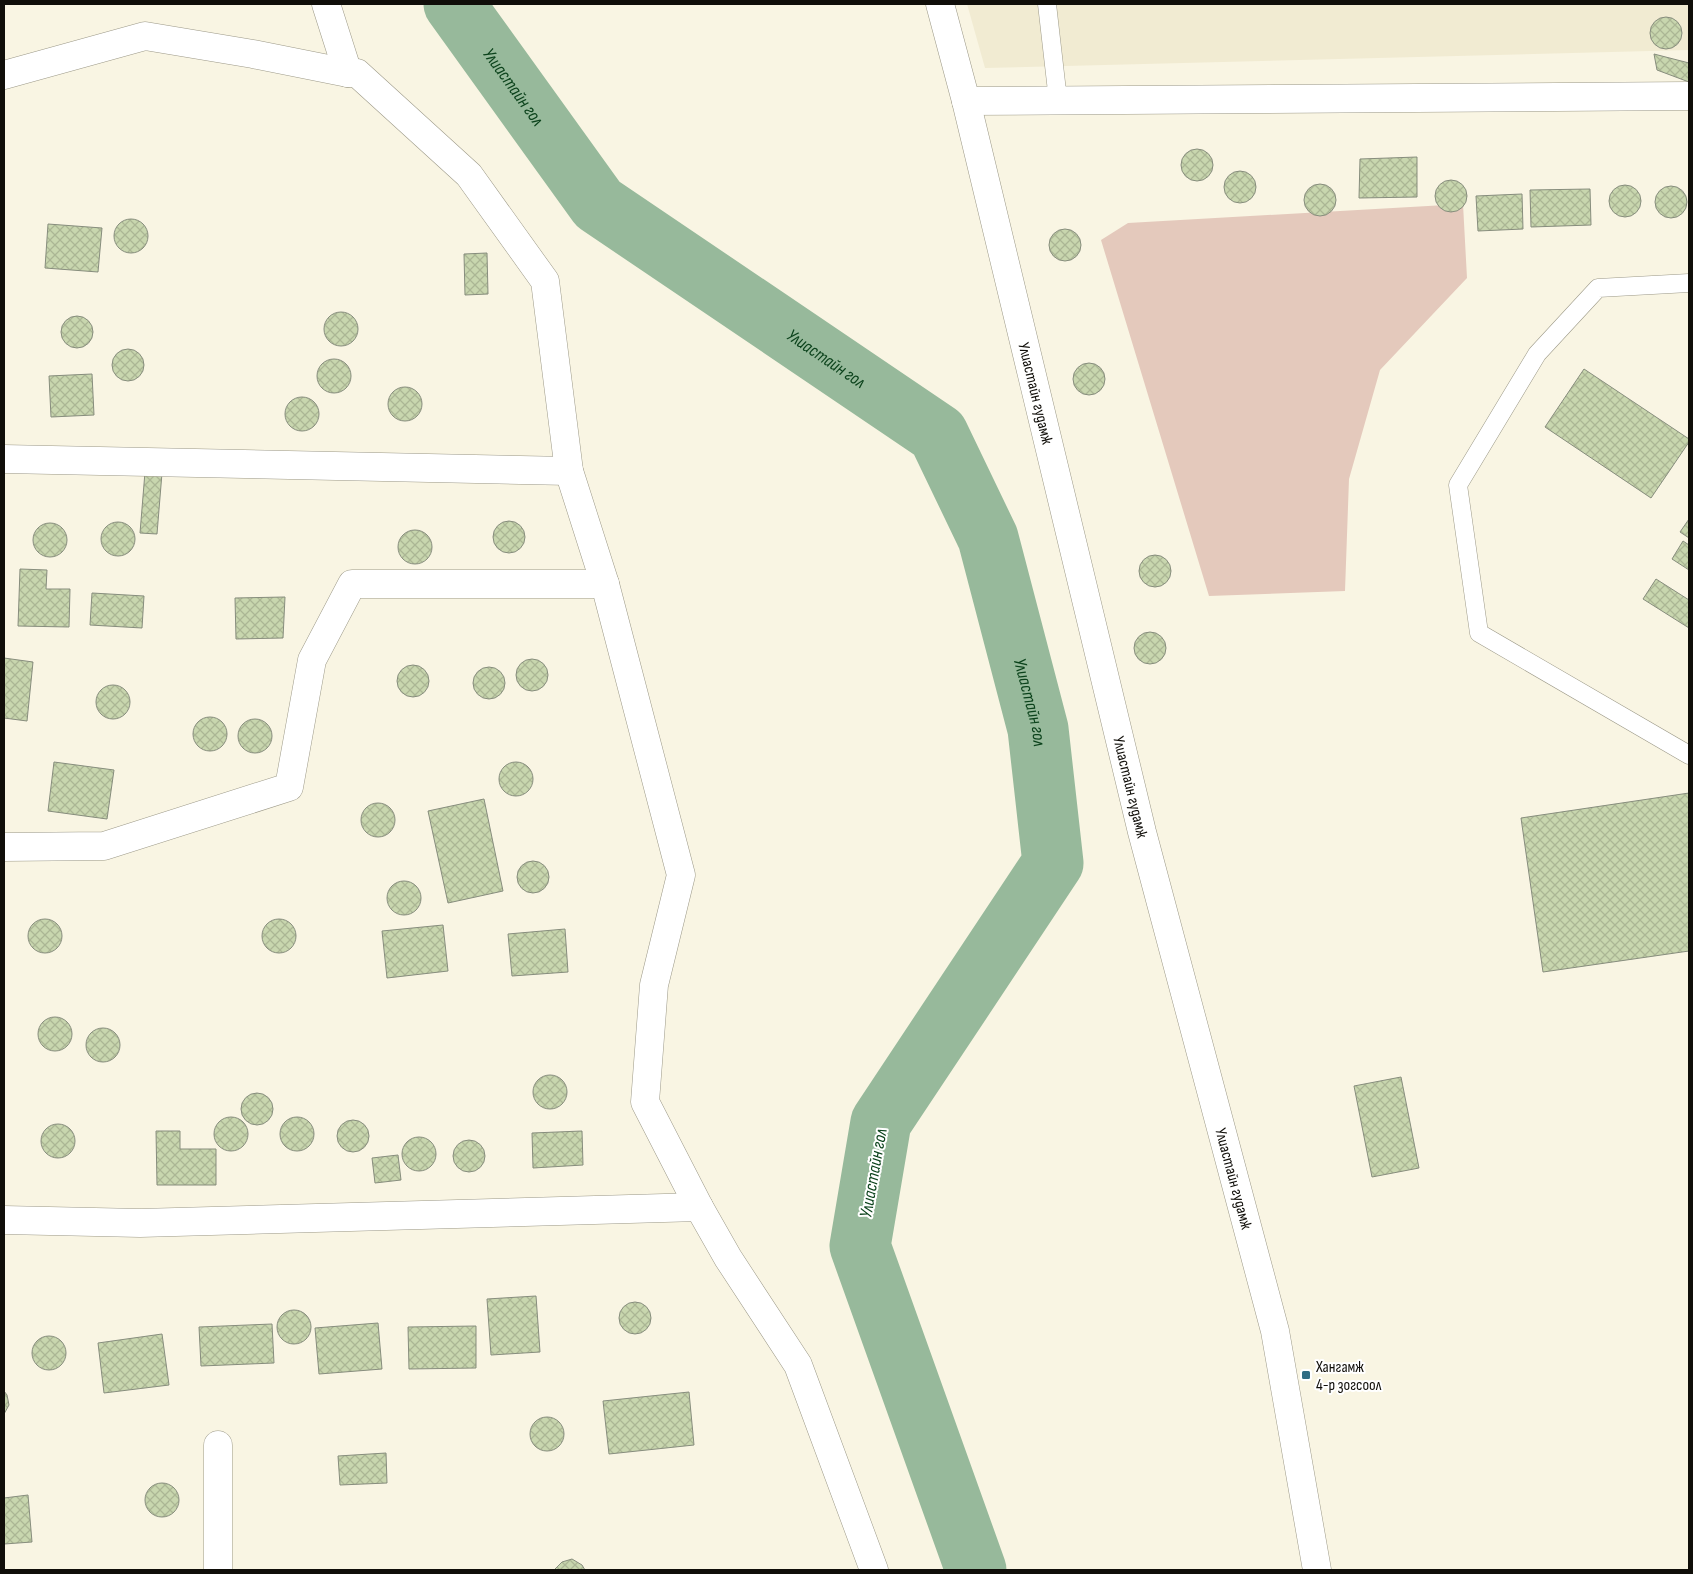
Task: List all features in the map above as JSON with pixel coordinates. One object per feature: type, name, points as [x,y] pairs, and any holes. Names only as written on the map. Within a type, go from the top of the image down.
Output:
[{"type":"street","points":[[326,4],[348,73]]},
{"type":"street","name":"Улиастайн гудамж","points":[[940,4],[966,101],[1142,832],[1275,1331],[1317,1570]]},
{"type":"street","points":[[4,75],[145,36],[253,54],[348,73],[357,73],[469,175],[546,281],[569,471],[605,584],[681,875],[654,984],[645,1102],[699,1207],[728,1258],[798,1365],[874,1570]]},
{"type":"street","points":[[966,101],[1689,96]]},
{"type":"street","points":[[4,459],[569,471]]},
{"type":"street","points":[[4,848],[104,846],[289,787],[312,660],[352,584],[605,584]]},
{"type":"street","points":[[4,1220],[140,1223],[699,1207]]},
{"type":"street","points":[[218,1445],[218,1570]]},
{"type":"lane","points":[[1047,4],[1058,100]]},
{"type":"lane","points":[[1689,283],[1598,288],[1536,354],[1458,485],[1479,633],[1689,754]]},
{"type":"shaded area","points":[[967,4],[1689,4],[1689,50],[985,68]]},
{"type":"shaded area","points":[[1463,204],[1467,278],[1380,370],[1349,479],[1345,591],[1209,596],[1101,240],[1128,223]]},
{"type":"building","points":[[1666,17],[1672,18],[1677,22],[1681,27],[1681,39],[1677,44],[1672,48],[1666,49],[1660,48],[1655,44],[1651,39],[1650,33],[1651,27],[1655,22],[1660,18]]},
{"type":"building","points":[[1654,54],[1689,63],[1689,82],[1657,70]]},
{"type":"building","points":[[1197,149],[1203,150],[1208,154],[1212,159],[1212,171],[1208,176],[1203,180],[1197,181],[1191,180],[1186,176],[1182,171],[1181,165],[1182,159],[1186,154],[1191,150]]},
{"type":"building","points":[[1417,157],[1417,197],[1359,198],[1360,159]]},
{"type":"building","points":[[1240,171],[1246,172],[1251,176],[1255,181],[1255,193],[1251,198],[1246,202],[1240,203],[1234,202],[1229,198],[1225,193],[1224,187],[1225,181],[1229,176],[1234,172]]},
{"type":"building","points":[[1451,180],[1457,181],[1462,185],[1466,190],[1466,202],[1462,207],[1457,211],[1451,212],[1445,211],[1440,207],[1436,202],[1435,196],[1436,190],[1440,185],[1445,181]]},
{"type":"building","points":[[1320,184],[1326,185],[1331,189],[1335,194],[1335,206],[1331,211],[1326,215],[1320,216],[1314,215],[1309,211],[1305,206],[1304,200],[1305,194],[1309,189],[1314,185]]},
{"type":"building","points":[[1625,185],[1631,186],[1636,190],[1640,195],[1640,207],[1636,212],[1631,216],[1625,217],[1619,216],[1614,212],[1610,207],[1609,201],[1610,195],[1614,190],[1619,186]]},
{"type":"building","points":[[1671,186],[1677,187],[1682,191],[1686,196],[1686,208],[1682,213],[1677,217],[1671,218],[1665,217],[1660,213],[1656,208],[1655,202],[1656,196],[1660,191],[1665,187]]},
{"type":"building","points":[[1590,189],[1591,225],[1531,227],[1530,190]]},
{"type":"building","points":[[1522,194],[1523,229],[1478,231],[1476,196]]},
{"type":"building","points":[[131,219],[143,224],[148,236],[143,248],[131,253],[119,248],[114,236],[119,224]]},
{"type":"building","points":[[48,224],[102,228],[98,272],[45,268]]},
{"type":"building","points":[[1065,229],[1071,230],[1076,234],[1080,239],[1080,251],[1076,256],[1071,260],[1065,261],[1059,260],[1054,256],[1050,251],[1049,245],[1050,239],[1054,234],[1059,230]]},
{"type":"building","points":[[487,253],[488,294],[465,295],[464,254]]},
{"type":"building","points":[[341,312],[353,317],[358,329],[353,341],[341,346],[329,341],[324,329],[329,317]]},
{"type":"building","points":[[77,316],[83,317],[88,321],[92,326],[92,338],[88,343],[83,347],[77,348],[71,347],[66,343],[62,338],[61,332],[62,326],[66,321],[71,317]]},
{"type":"building","points":[[128,349],[134,350],[139,354],[143,359],[143,371],[139,376],[134,380],[128,381],[122,380],[117,376],[113,371],[112,365],[113,359],[117,354],[122,350]]},
{"type":"building","points":[[334,359],[346,364],[351,376],[346,388],[334,393],[322,388],[317,376],[322,364]]},
{"type":"building","points":[[1089,363],[1095,364],[1100,368],[1104,373],[1104,385],[1100,390],[1095,394],[1089,395],[1083,394],[1078,390],[1074,385],[1073,379],[1074,373],[1078,368],[1083,364]]},
{"type":"building","points":[[1584,369],[1689,439],[1689,442],[1651,498],[1545,427]]},
{"type":"building","points":[[92,374],[94,415],[51,417],[49,376]]},
{"type":"building","points":[[405,387],[417,392],[422,404],[417,416],[405,421],[393,416],[388,404],[393,392]]},
{"type":"building","points":[[302,397],[314,402],[319,414],[314,426],[302,431],[290,426],[285,414],[290,402]]},
{"type":"building","points":[[145,472],[162,473],[157,534],[140,533]]},
{"type":"building","points":[[1689,519],[1689,538],[1680,532]]},
{"type":"building","points":[[509,521],[515,522],[520,526],[524,531],[524,543],[520,548],[515,552],[509,553],[503,552],[498,548],[494,543],[493,537],[494,531],[498,526],[503,522]]},
{"type":"building","points":[[118,522],[130,527],[135,539],[130,551],[118,556],[106,551],[101,539],[106,527]]},
{"type":"building","points":[[50,523],[62,528],[67,540],[62,552],[50,557],[38,552],[33,540],[38,528]]},
{"type":"building","points":[[415,530],[427,535],[432,547],[427,559],[415,564],[403,559],[398,547],[403,535]]},
{"type":"building","points":[[1683,541],[1689,545],[1689,570],[1672,559]]},
{"type":"building","points":[[1155,555],[1161,556],[1166,560],[1170,565],[1170,577],[1166,582],[1161,586],[1155,587],[1149,586],[1144,582],[1140,577],[1139,571],[1140,565],[1144,560],[1149,556]]},
{"type":"building","points":[[20,569],[47,570],[46,589],[70,589],[69,627],[18,626]]},
{"type":"building","points":[[1656,579],[1689,600],[1689,628],[1643,599]]},
{"type":"building","points":[[92,593],[144,596],[142,628],[90,625]]},
{"type":"building","points":[[285,597],[283,638],[236,639],[235,598]]},
{"type":"building","points":[[1150,632],[1156,633],[1161,637],[1165,642],[1165,654],[1161,659],[1156,663],[1150,664],[1144,663],[1139,659],[1135,654],[1134,648],[1135,642],[1139,637],[1144,633]]},
{"type":"building","points":[[4,658],[33,662],[27,721],[4,718]]},
{"type":"building","points":[[532,659],[538,660],[543,664],[547,669],[547,681],[543,686],[538,690],[532,691],[526,690],[521,686],[517,681],[516,675],[517,669],[521,664],[526,660]]},
{"type":"building","points":[[413,665],[419,666],[424,670],[428,675],[428,687],[424,692],[419,696],[413,697],[407,696],[402,692],[398,687],[397,681],[398,675],[402,670],[407,666]]},
{"type":"building","points":[[489,667],[495,668],[500,672],[504,677],[504,689],[500,694],[495,698],[489,699],[483,698],[478,694],[474,689],[473,683],[474,677],[478,672],[483,668]]},
{"type":"building","points":[[113,685],[125,690],[130,702],[125,714],[113,719],[101,714],[96,702],[101,690]]},
{"type":"building","points":[[210,717],[222,722],[227,734],[222,746],[210,751],[198,746],[193,734],[198,722]]},
{"type":"building","points":[[255,719],[267,724],[272,736],[267,748],[255,753],[243,748],[238,736],[243,724]]},
{"type":"building","points":[[54,762],[114,770],[107,819],[48,811]]},
{"type":"building","points":[[516,762],[528,767],[533,779],[528,791],[516,796],[504,791],[499,779],[504,767]]},
{"type":"building","points":[[1689,793],[1689,951],[1543,972],[1521,818]]},
{"type":"building","points":[[484,799],[503,891],[448,903],[428,811]]},
{"type":"building","points":[[378,803],[390,808],[395,820],[390,832],[378,837],[366,832],[361,820],[366,808]]},
{"type":"building","points":[[533,861],[539,862],[544,866],[548,871],[548,883],[544,888],[539,892],[533,893],[527,892],[522,888],[518,883],[517,877],[518,871],[522,866],[527,862]]},
{"type":"building","points":[[404,881],[416,886],[421,898],[416,910],[404,915],[392,910],[387,898],[392,886]]},
{"type":"building","points":[[45,919],[57,924],[62,936],[57,948],[45,953],[33,948],[28,936],[33,924]]},
{"type":"building","points":[[279,919],[291,924],[296,936],[291,948],[279,953],[267,948],[262,936],[267,924]]},
{"type":"building","points":[[443,925],[448,971],[387,978],[382,931]]},
{"type":"building","points":[[565,929],[568,972],[512,976],[508,934]]},
{"type":"building","points":[[55,1017],[67,1022],[72,1034],[67,1046],[55,1051],[43,1046],[38,1034],[43,1022]]},
{"type":"building","points":[[103,1028],[115,1033],[120,1045],[115,1057],[103,1062],[91,1057],[86,1045],[91,1033]]},
{"type":"building","points":[[550,1075],[562,1080],[567,1092],[562,1104],[550,1109],[538,1104],[533,1092],[538,1080]]},
{"type":"building","points":[[1401,1077],[1419,1168],[1372,1177],[1354,1086]]},
{"type":"building","points":[[257,1093],[263,1094],[268,1098],[272,1103],[272,1115],[268,1120],[263,1124],[257,1125],[251,1124],[246,1120],[242,1115],[241,1109],[242,1103],[246,1098],[251,1094]]},
{"type":"building","points":[[231,1117],[243,1122],[248,1134],[243,1146],[231,1151],[219,1146],[214,1134],[219,1122]]},
{"type":"building","points":[[297,1117],[309,1122],[314,1134],[309,1146],[297,1151],[285,1146],[280,1134],[285,1122]]},
{"type":"building","points":[[353,1120],[359,1121],[364,1125],[368,1130],[368,1142],[364,1147],[359,1151],[353,1152],[347,1151],[342,1147],[338,1142],[337,1136],[338,1130],[342,1125],[347,1121]]},
{"type":"building","points":[[58,1124],[70,1129],[75,1141],[70,1153],[58,1158],[46,1153],[41,1141],[46,1129]]},
{"type":"building","points":[[156,1131],[180,1131],[180,1149],[216,1149],[216,1185],[157,1185]]},
{"type":"building","points":[[582,1131],[583,1165],[533,1168],[532,1133]]},
{"type":"building","points":[[419,1137],[431,1142],[436,1154],[431,1166],[419,1171],[407,1166],[402,1154],[407,1142]]},
{"type":"building","points":[[469,1140],[475,1141],[480,1145],[484,1150],[484,1162],[480,1167],[475,1171],[469,1172],[463,1171],[458,1167],[454,1162],[453,1156],[454,1150],[458,1145],[463,1141]]},
{"type":"building","points":[[398,1155],[401,1180],[375,1183],[372,1158]]},
{"type":"building","points":[[536,1296],[540,1352],[491,1355],[487,1299]]},
{"type":"building","points":[[635,1302],[641,1303],[646,1307],[650,1312],[650,1324],[646,1329],[641,1333],[635,1334],[629,1333],[624,1329],[620,1324],[619,1318],[620,1312],[624,1307],[629,1303]]},
{"type":"building","points":[[294,1310],[306,1315],[311,1327],[306,1339],[294,1344],[282,1339],[277,1327],[282,1315]]},
{"type":"building","points":[[378,1323],[382,1369],[319,1374],[315,1328]]},
{"type":"building","points":[[272,1324],[274,1363],[201,1366],[199,1327]]},
{"type":"building","points":[[476,1326],[476,1368],[409,1369],[408,1327]]},
{"type":"building","points":[[162,1334],[169,1385],[104,1393],[98,1343]]},
{"type":"building","points":[[49,1336],[61,1341],[66,1353],[61,1365],[49,1370],[37,1365],[32,1353],[37,1341]]},
{"type":"building","points":[[4,1391],[9,1405],[4,1414]]},
{"type":"building","points":[[689,1392],[694,1445],[609,1454],[603,1401]]},
{"type":"building","points":[[547,1417],[559,1422],[564,1434],[559,1446],[547,1451],[535,1446],[530,1434],[535,1422]]},
{"type":"building","points":[[386,1453],[387,1483],[340,1485],[338,1456]]},
{"type":"building","points":[[162,1483],[174,1488],[179,1500],[174,1512],[162,1517],[150,1512],[145,1500],[150,1488]]},
{"type":"building","points":[[28,1495],[32,1542],[4,1544],[4,1498]]},
{"type":"building","points":[[572,1559],[582,1565],[585,1570],[554,1570],[562,1562]]},
{"type":"waterway","name":"Улиастайн гол","points":[[454,4],[598,204],[938,434],[988,538],[1038,729],[1053,863],[881,1122],[860,1246],[976,1570]]},
{"type":"place","name":"Хангамж 4-р зогсоол","points":[[1306,1375]]}]
